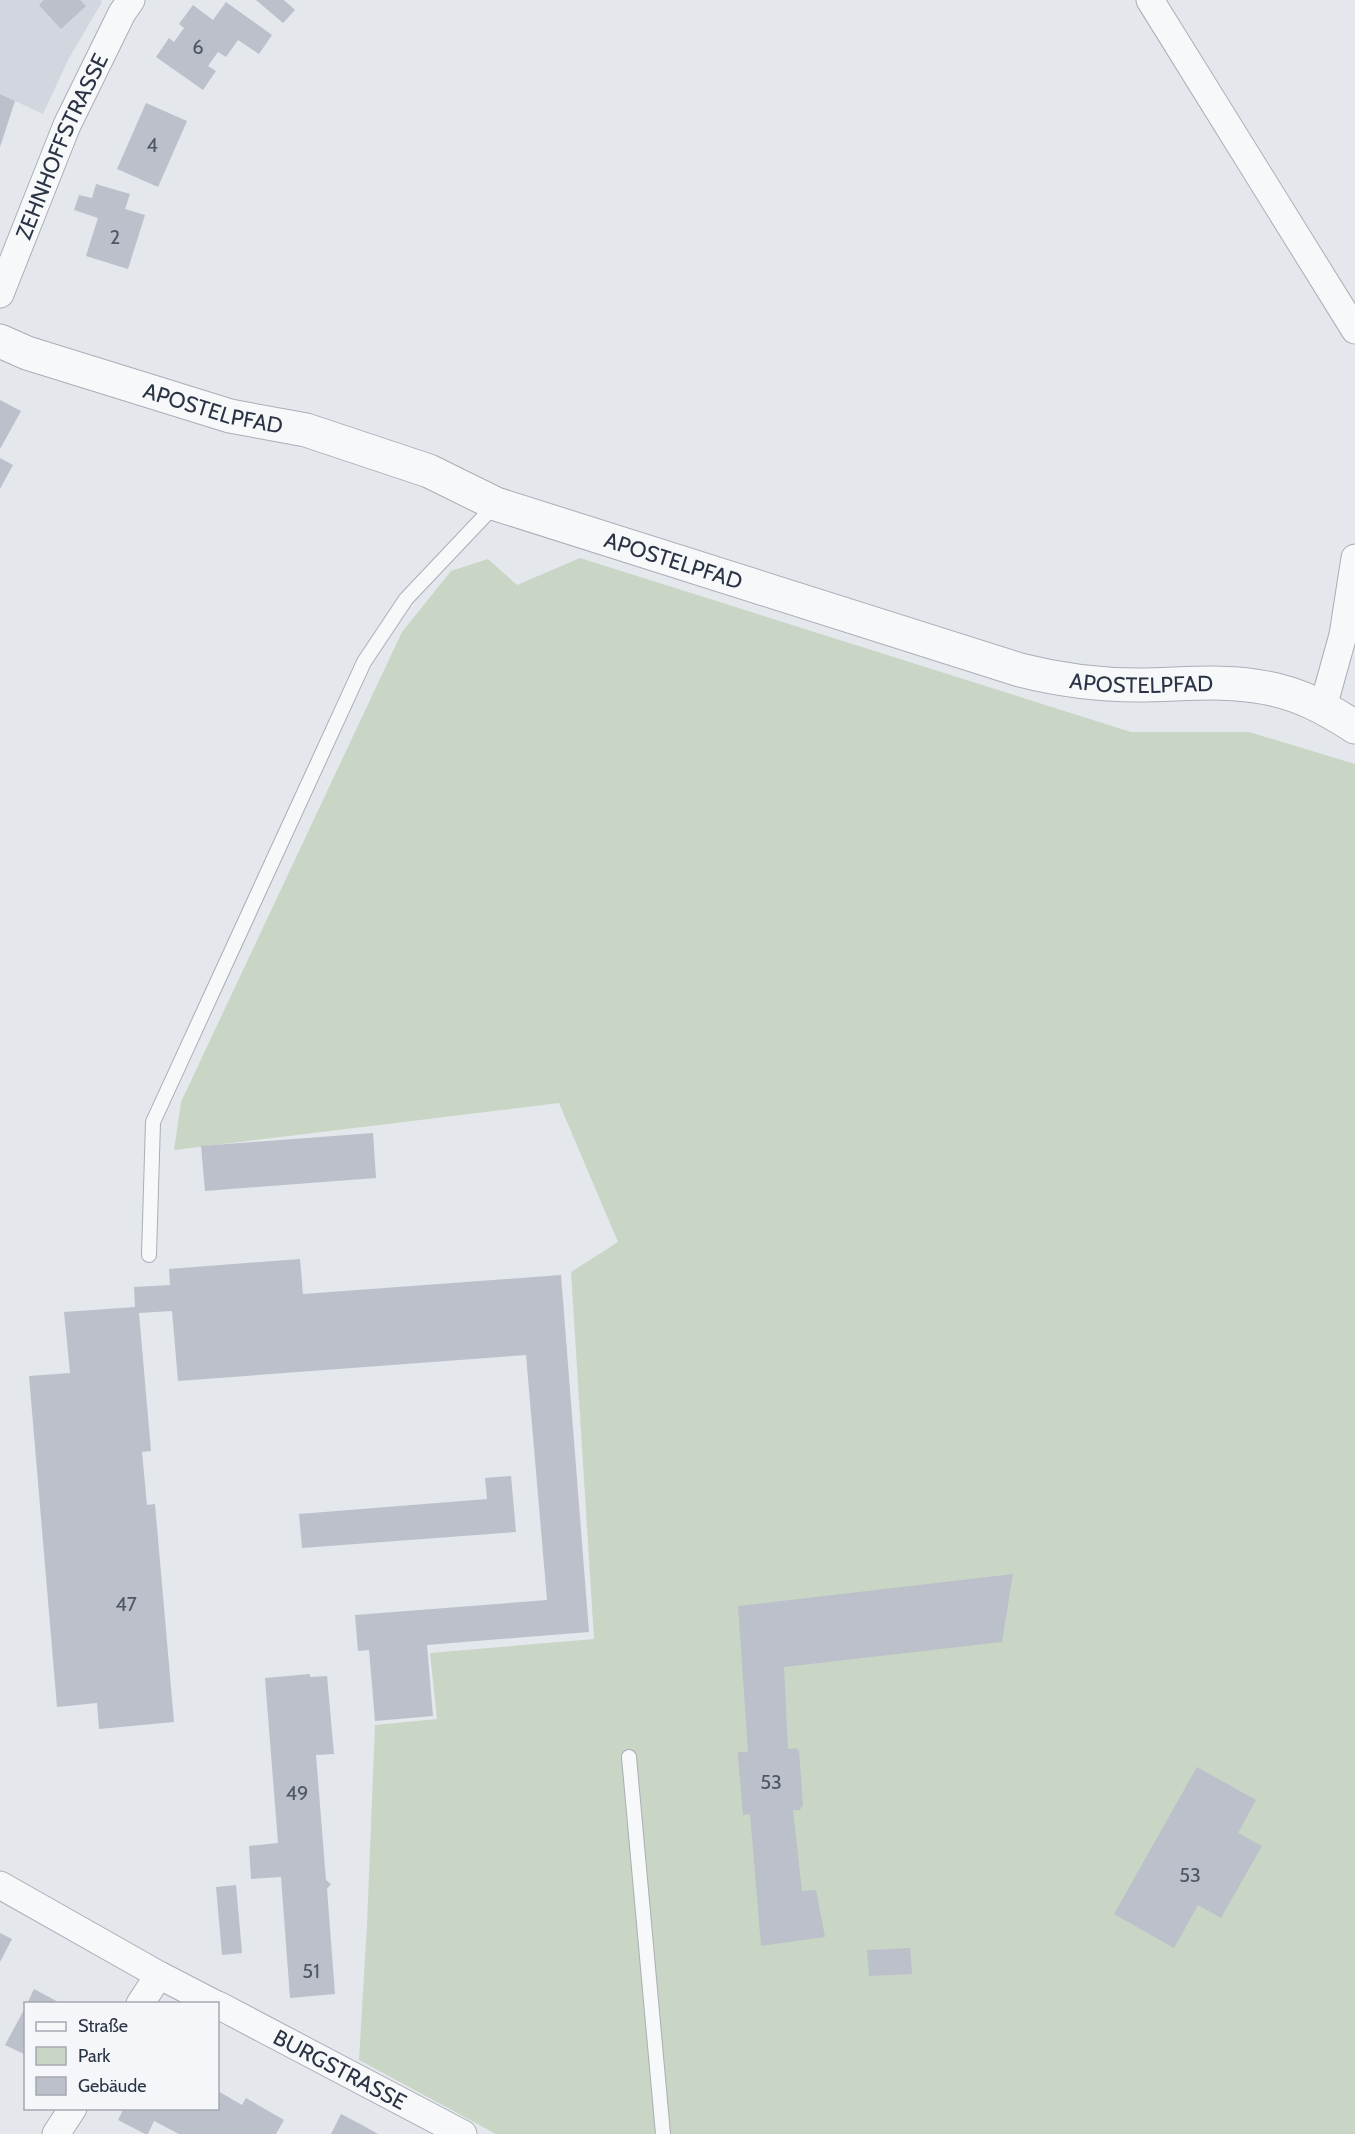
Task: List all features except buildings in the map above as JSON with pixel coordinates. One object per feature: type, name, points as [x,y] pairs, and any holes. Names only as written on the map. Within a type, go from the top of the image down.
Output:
[{"type":"street","name":"ZEHNHOFFSTRASSE","points":[[0,294],[68,125],[122,13],[131,0]]},
{"type":"street","points":[[1150,0],[1355,330]]},
{"type":"street","name":"APOSTELPFAD","points":[[0,341],[27,353],[230,416],[306,430],[429,471],[496,504],[1020,670],[1060,680],[1097,684],[1254,686],[1280,691],[1323,707],[1355,726]]},
{"type":"street","points":[[1323,707],[1343,635],[1355,558]]},
{"type":"street","name":"BURGSTRASSE","points":[[0,1885],[159,1975],[212,2002]]},
{"type":"street","points":[[141,2002],[159,1975]]},
{"type":"street","name":"BURGSTRASSE","points":[[219,2006],[463,2134]]},
{"type":"street","points":[[56,2134],[72,2110]]},
{"type":"lane","points":[[149,1255],[153,1122],[364,662],[406,599],[496,504]]},
{"type":"lane","points":[[629,1757],[663,2134]]},
{"type":"shaded area","points":[[0,0],[101,0],[102,2],[68,60],[43,114],[0,94]]},
{"type":"green space","points":[[580,558],[1131,732],[1249,732],[1355,764],[1355,2134],[496,2134],[359,2060],[375,1725],[437,1719],[430,1653],[594,1639],[571,1272],[618,1242],[559,1103],[174,1150],[181,1102],[402,632],[451,571],[488,559],[517,585]]}]
